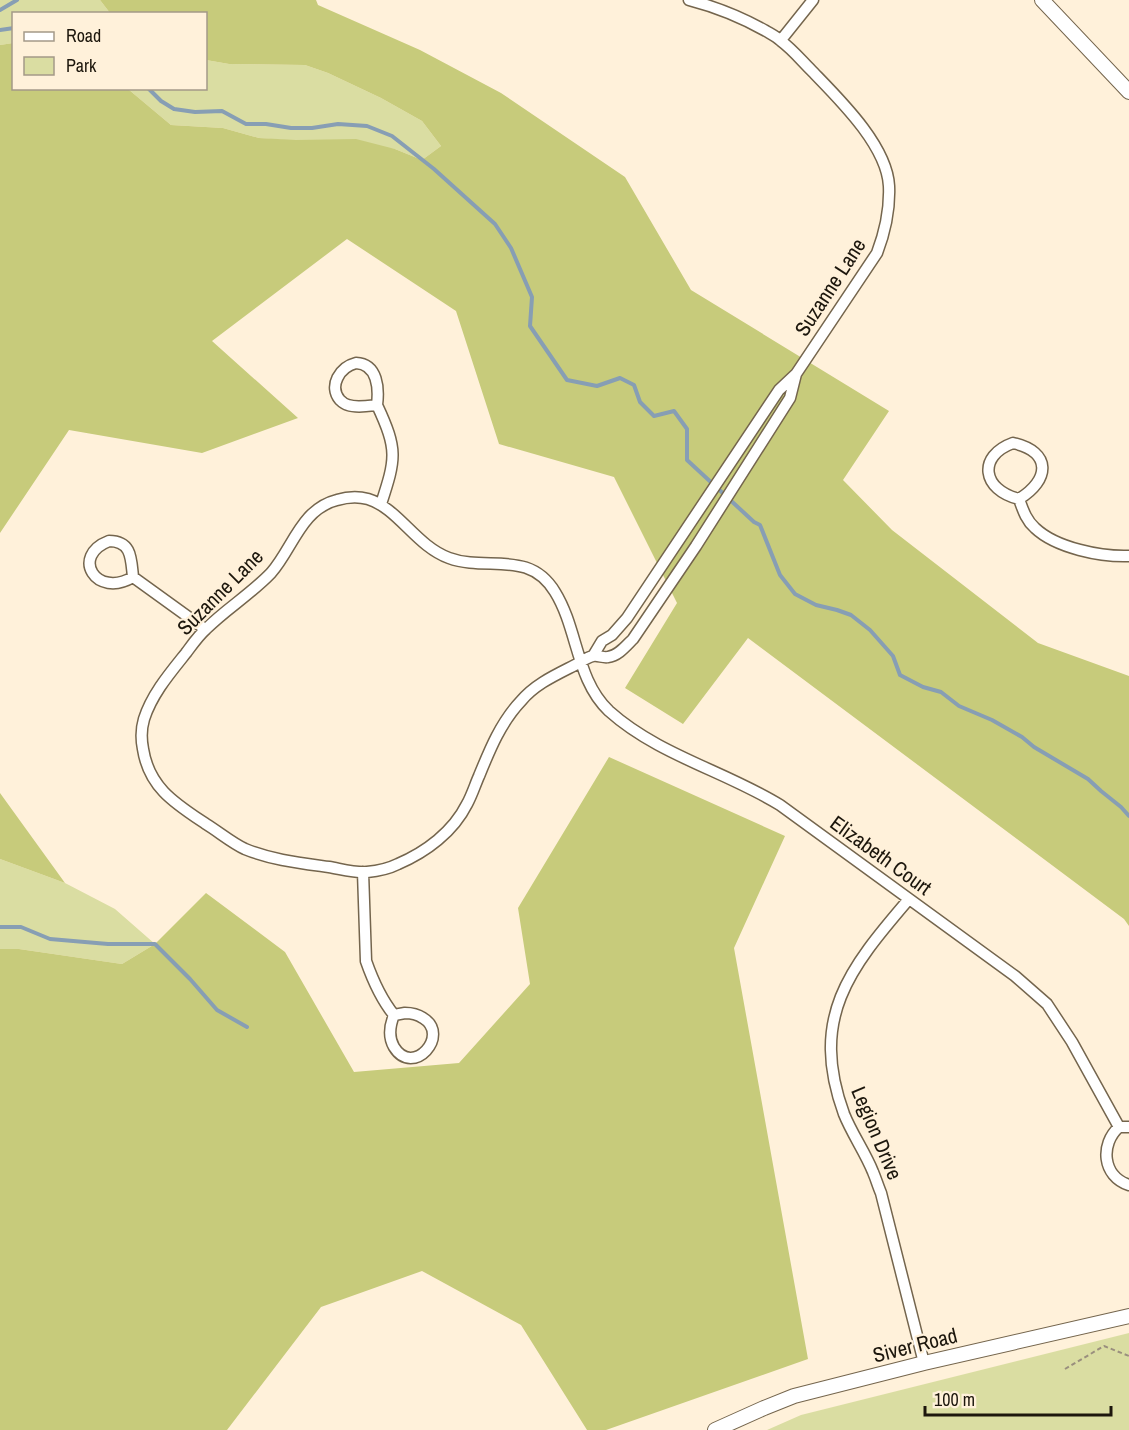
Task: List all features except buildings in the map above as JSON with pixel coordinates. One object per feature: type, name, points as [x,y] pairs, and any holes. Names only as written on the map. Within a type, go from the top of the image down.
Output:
[{"type":"street","name":"Suzanne Lane","points":[[593,656],[602,641],[612,635],[627,618],[779,390],[796,374],[877,253],[884,236],[888,212],[889,185],[885,166],[858,120],[836,96],[781,40],[747,20],[689,0]]},
{"type":"street","points":[[781,40],[813,0]]},
{"type":"street","points":[[1042,0],[1129,92]]},
{"type":"street","points":[[377,405],[349,406],[343,403],[336,394],[334,390],[337,378],[350,364],[361,363],[371,370],[377,380],[379,395],[377,405],[392,441],[394,453],[391,474],[381,504]]},
{"type":"street","name":"Suzanne Lane","points":[[581,662],[566,616],[555,592],[543,577],[515,564],[468,563],[452,560],[426,545],[381,504],[369,499],[343,498],[320,506],[311,514],[273,570],[262,582],[205,629],[171,672],[153,700],[144,720],[141,738],[144,759],[160,789],[177,805],[243,848],[278,860],[363,872],[382,870],[432,846],[466,807],[501,728],[518,703],[533,689],[581,662],[593,656],[610,657],[622,650],[633,639],[696,546],[790,398],[796,374]]},
{"type":"street","points":[[1013,443],[1033,450],[1043,467],[1037,485],[1019,499],[1000,492],[988,474],[995,453],[1013,443]]},
{"type":"street","points":[[1019,499],[1023,512],[1036,530],[1057,542],[1094,553],[1118,557],[1129,556]]},
{"type":"street","points":[[133,577],[115,584],[97,578],[90,567],[95,549],[109,542],[121,543],[128,550],[133,577],[205,629]]},
{"type":"street","name":"Elizabeth Court","points":[[581,662],[591,689],[601,702],[641,735],[694,764],[760,792],[780,805],[1015,976],[1047,1004],[1124,1127],[1112,1133],[1106,1161],[1116,1178],[1129,1185]]},
{"type":"street","points":[[363,872],[366,962],[384,1002],[394,1015]]},
{"type":"street","name":"Legion Drive","points":[[909,899],[868,950],[845,986],[833,1022],[832,1050],[836,1087],[845,1116],[881,1193],[924,1363]]},
{"type":"street","points":[[412,1012],[427,1020],[433,1033],[428,1050],[412,1058],[402,1055],[394,1048],[390,1025],[394,1015],[412,1012]]},
{"type":"street","name":"Siver Road","points":[[715,1430],[794,1396],[924,1363],[1129,1316]]},
{"type":"path","points":[[1065,1369],[1104,1346],[1129,1356]]},
{"type":"green space","points":[[0,0],[100,0],[109,12],[12,12],[12,43],[0,45]]},
{"type":"green space","points":[[100,0],[316,0],[318,5],[420,50],[501,93],[625,177],[691,290],[889,411],[843,480],[892,530],[1038,643],[1129,676],[1129,926],[1124,919],[748,638],[683,724],[625,688],[677,603],[614,477],[499,444],[456,311],[347,239],[212,341],[298,418],[202,453],[69,430],[0,533],[0,45],[12,43],[12,90],[129,90],[171,125],[223,128],[259,138],[356,139],[395,149],[422,160],[441,146],[422,121],[381,98],[328,73],[305,65],[229,64],[207,60],[207,12],[109,12]]},
{"type":"green space","points":[[207,60],[229,64],[305,65],[328,73],[381,98],[422,121],[441,146],[422,160],[395,149],[259,138],[223,128],[171,125],[129,90],[207,90]]},
{"type":"green space","points":[[609,757],[785,836],[734,948],[808,1359],[606,1430],[587,1430],[521,1325],[422,1271],[321,1307],[227,1430],[0,1430],[0,949],[19,949],[122,964],[155,944],[206,893],[285,952],[354,1072],[459,1063],[530,984],[518,908]]},
{"type":"green space","points":[[0,793],[65,883],[0,859]]},
{"type":"green space","points":[[0,859],[65,883],[115,909],[155,944],[122,964],[19,949],[0,949]]},
{"type":"green space","points":[[1129,1333],[1129,1430],[767,1430],[801,1415]]},
{"type":"waterway","points":[[0,10],[17,0]]},
{"type":"waterway","points":[[0,30],[12,28]]},
{"type":"waterway","points":[[150,90],[174,109],[195,112],[222,111],[246,124],[291,128],[338,124],[367,126],[392,136],[434,169],[495,224],[511,248],[532,297],[530,326],[567,380],[597,386],[620,378],[634,385],[640,402],[654,416],[674,411],[687,429],[687,460],[760,525],[780,575],[795,594],[816,605],[851,615],[870,630],[893,656],[900,675],[923,687],[941,692],[959,706],[992,720],[1022,737],[1034,747],[1088,779],[1129,816]]},
{"type":"waterway","points":[[0,927],[21,927],[50,939],[108,944],[155,944],[217,1010],[247,1027]]}]
